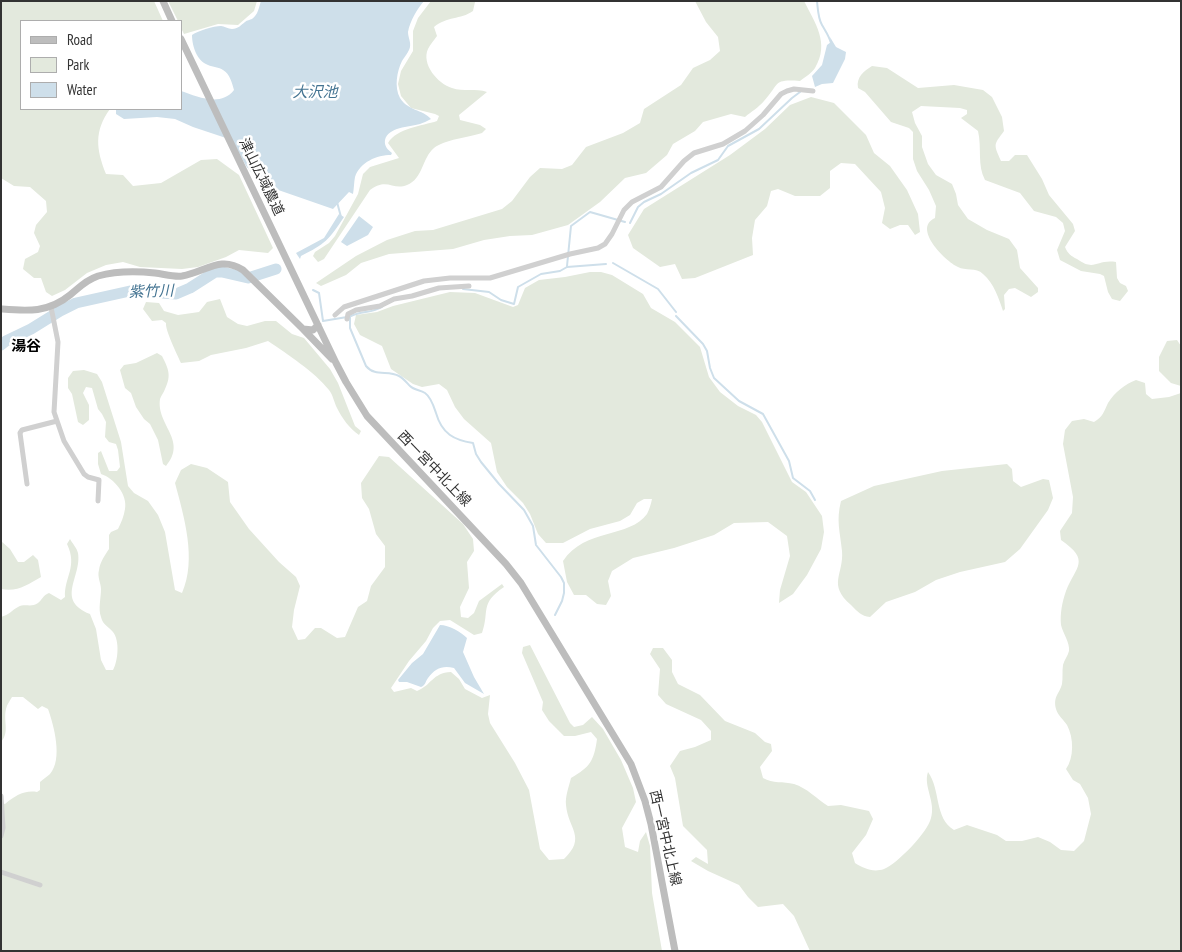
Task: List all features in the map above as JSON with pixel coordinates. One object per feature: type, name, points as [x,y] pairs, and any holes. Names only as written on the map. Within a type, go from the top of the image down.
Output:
[{"type":"main road","points":[[163,1],[172,20]]},
{"type":"main road","name":"津山広域農道","points":[[182,42],[318,324]]},
{"type":"main road","points":[[1,309],[51,310],[87,281],[109,274],[137,272],[183,276],[225,263],[237,266],[250,277],[336,363]]},
{"type":"main road","points":[[304,329],[313,330],[318,324]]},
{"type":"main road","name":"西一宮中北上線","points":[[318,324],[346,382],[367,416],[490,546],[520,583],[631,764],[645,801],[651,824],[675,951]]},
{"type":"street","points":[[335,315],[344,307],[424,281],[490,278],[570,254],[598,248],[606,244],[624,210],[632,202],[661,187],[689,157],[704,149],[723,144],[745,131],[763,115],[781,94],[794,89],[813,91]]},
{"type":"street","points":[[348,319],[348,314],[356,310],[380,306],[394,298],[406,297],[439,288],[469,286]]},
{"type":"street","points":[[51,310],[55,321],[58,348],[54,404],[57,421],[64,441],[84,474],[99,480],[98,501]]},
{"type":"street","points":[[27,484],[20,433],[22,430],[57,421]]},
{"type":"street","points":[[1,796],[3,828],[1,836]]},
{"type":"street","points":[[1,872],[40,885]]},
{"type":"green space","points":[[1,1],[154,1],[163,20],[20,20],[20,110],[109,110],[99,133],[100,156],[106,174],[123,175],[133,186],[161,183],[201,160],[217,159],[239,175],[273,248],[268,253],[239,250],[198,267],[182,269],[140,267],[123,262],[106,265],[87,273],[65,290],[52,296],[46,292],[41,278],[34,278],[23,269],[25,259],[38,252],[40,246],[34,233],[36,225],[47,212],[46,201],[30,187],[14,186],[1,178]]},
{"type":"green space","points":[[168,1],[257,1],[254,11],[238,25],[218,24],[184,34],[182,20],[178,20]]},
{"type":"green space","points":[[431,1],[475,2],[473,11],[444,21],[434,27],[437,36],[426,55],[432,73],[447,86],[461,90],[487,92],[459,115],[460,120],[480,125],[486,129],[482,133],[438,145],[430,152],[416,178],[407,185],[385,184],[370,190],[324,259],[318,262],[313,256],[315,252],[329,243],[335,236],[358,194],[363,174],[370,167],[399,158],[388,143],[392,138],[410,128],[437,121],[439,116],[435,114],[411,108],[401,96],[398,84],[401,71],[413,51],[413,31],[418,18]]},
{"type":"green space","points":[[695,1],[804,1],[816,25],[821,42],[819,59],[815,68],[800,81],[785,81],[778,84],[762,103],[745,117],[731,114],[703,122],[695,131],[673,144],[667,155],[646,173],[625,178],[600,202],[568,225],[532,235],[484,240],[453,249],[389,254],[361,263],[346,275],[321,286],[316,283],[356,256],[387,240],[415,231],[433,230],[502,209],[512,201],[530,177],[540,168],[562,169],[572,165],[586,147],[623,133],[640,123],[644,109],[681,85],[693,68],[710,60],[720,51],[718,37],[706,22]]},
{"type":"green space","points":[[872,66],[887,68],[918,88],[954,85],[983,90],[992,97],[1002,117],[1004,131],[996,144],[1001,161],[1009,161],[1015,155],[1027,155],[1042,179],[1049,195],[1073,224],[1075,231],[1065,247],[1067,251],[1073,257],[1088,265],[1116,262],[1117,278],[1120,283],[1126,286],[1128,291],[1120,301],[1112,299],[1104,276],[1081,271],[1060,260],[1057,250],[1065,231],[1063,223],[1056,217],[1034,211],[1020,193],[985,180],[980,162],[978,131],[961,118],[967,114],[967,110],[921,106],[912,112],[922,136],[922,147],[928,164],[936,175],[952,184],[958,205],[968,219],[987,230],[1009,239],[1017,250],[1020,268],[1038,288],[1038,292],[1031,297],[1015,288],[1009,289],[1004,295],[1005,309],[1003,311],[993,286],[983,274],[952,264],[933,244],[929,236],[927,229],[929,223],[935,218],[936,206],[917,171],[913,159],[913,132],[909,128],[891,122],[865,92],[858,88],[859,78]]},
{"type":"green space","points":[[811,97],[834,103],[866,135],[874,153],[890,166],[907,190],[918,214],[920,232],[915,235],[908,225],[900,225],[890,229],[882,223],[885,208],[881,192],[855,164],[841,163],[830,171],[830,188],[820,196],[795,196],[778,189],[771,191],[767,206],[755,220],[752,238],[753,255],[695,278],[682,279],[675,264],[660,267],[633,248],[628,235],[644,209],[730,155],[765,129],[790,105]]},
{"type":"green space","points":[[590,272],[612,275],[643,294],[651,308],[675,322],[700,347],[709,377],[720,392],[738,406],[756,415],[762,422],[792,482],[806,492],[822,516],[824,532],[821,549],[807,575],[793,594],[779,603],[780,590],[790,556],[787,536],[768,522],[734,523],[714,535],[674,548],[633,558],[612,571],[608,581],[611,596],[606,605],[597,604],[586,595],[574,595],[567,582],[563,561],[572,550],[583,543],[630,527],[639,522],[647,514],[652,499],[644,499],[637,503],[630,515],[620,521],[590,529],[563,543],[546,543],[538,534],[530,514],[523,503],[507,487],[497,472],[491,443],[464,419],[455,407],[447,390],[439,384],[422,387],[413,384],[391,369],[382,346],[360,335],[354,324],[356,315],[377,312],[393,306],[450,292],[475,293],[513,307],[518,305],[525,288],[539,280]]},
{"type":"green space","points":[[220,299],[227,317],[238,324],[247,326],[265,321],[276,321],[292,334],[304,338],[330,369],[338,383],[355,426],[361,431],[359,435],[344,419],[330,392],[323,383],[268,341],[246,348],[211,355],[199,361],[181,363],[169,336],[166,323],[162,320],[152,321],[143,309],[146,302],[159,303],[164,311],[178,315],[199,312],[207,302]]},
{"type":"green space","points":[[1177,340],[1181,346],[1181,386],[1171,383],[1159,371],[1159,357],[1167,341]]},
{"type":"green space","points":[[157,353],[162,356],[169,376],[160,399],[162,417],[170,432],[174,448],[172,457],[166,466],[163,464],[158,440],[150,424],[136,407],[131,393],[125,388],[120,370],[124,365],[136,363]]},
{"type":"green space","points":[[84,370],[97,374],[102,382],[121,442],[128,486],[134,493],[148,501],[158,515],[165,532],[175,590],[182,593],[186,580],[189,552],[188,538],[175,483],[181,470],[191,464],[207,468],[228,482],[230,502],[249,529],[279,562],[296,577],[300,586],[292,627],[298,640],[305,639],[315,628],[321,628],[337,638],[345,637],[358,607],[367,601],[371,586],[385,567],[385,546],[376,534],[369,509],[362,498],[361,483],[379,456],[389,457],[463,524],[473,539],[474,551],[467,562],[469,588],[460,607],[461,617],[468,618],[474,613],[479,601],[502,584],[504,587],[488,603],[482,633],[474,635],[450,620],[440,621],[433,628],[426,641],[409,661],[391,688],[394,692],[411,688],[417,691],[436,677],[451,672],[459,679],[465,689],[482,698],[490,695],[488,714],[490,723],[529,790],[540,849],[549,860],[564,859],[571,851],[575,839],[566,805],[571,778],[590,763],[597,739],[591,732],[575,736],[564,736],[549,721],[542,710],[543,702],[522,653],[523,647],[530,645],[570,723],[574,727],[583,725],[592,717],[603,729],[621,760],[633,788],[636,802],[622,828],[625,847],[638,852],[640,841],[646,832],[650,846],[652,893],[662,951],[1,951],[1,803],[5,804],[24,793],[40,790],[40,782],[54,768],[57,751],[55,733],[48,709],[42,706],[38,709],[23,697],[12,697],[6,707],[6,730],[1,742],[1,617],[21,606],[33,605],[39,602],[49,593],[61,600],[65,597],[71,566],[70,552],[67,544],[70,539],[78,553],[77,571],[72,587],[74,602],[90,614],[96,629],[101,660],[106,670],[113,670],[117,656],[117,640],[113,632],[103,622],[100,614],[101,589],[99,573],[102,561],[109,549],[109,535],[118,529],[124,514],[125,504],[119,488],[111,479],[101,474],[98,464],[98,453],[101,451],[109,471],[117,471],[120,467],[116,444],[109,442],[105,437],[106,422],[98,409],[92,388],[86,387],[83,393],[89,405],[89,420],[83,425],[78,422],[72,394],[68,388],[68,378],[73,371]]},
{"type":"green space","points":[[1136,380],[1145,383],[1146,394],[1152,399],[1181,393],[1181,951],[810,951],[794,916],[783,904],[758,907],[739,885],[691,861],[696,857],[708,864],[707,850],[683,826],[675,778],[670,766],[680,751],[711,740],[711,731],[701,720],[666,704],[658,695],[660,669],[650,654],[653,648],[663,648],[672,660],[672,672],[678,684],[700,695],[725,721],[755,733],[765,742],[771,744],[772,751],[760,767],[763,778],[799,786],[828,806],[841,805],[869,811],[873,819],[866,835],[852,853],[855,863],[861,867],[876,870],[890,866],[911,847],[929,824],[932,806],[927,783],[928,772],[935,787],[943,818],[954,830],[967,825],[997,835],[1006,841],[1022,841],[1038,837],[1050,842],[1061,850],[1074,851],[1084,841],[1091,814],[1088,798],[1080,784],[1073,780],[1066,769],[1072,754],[1071,736],[1055,705],[1062,684],[1063,665],[1069,651],[1061,625],[1063,599],[1078,564],[1076,553],[1061,540],[1060,531],[1072,513],[1073,497],[1063,444],[1065,430],[1072,421],[1084,419],[1094,422],[1101,416],[1117,392]]},
{"type":"green space","points":[[1007,464],[1012,469],[1013,481],[1021,487],[1043,479],[1049,480],[1053,498],[1048,510],[1020,549],[1005,562],[960,572],[936,580],[915,592],[886,602],[870,617],[864,616],[844,598],[838,585],[842,559],[839,520],[841,501],[874,486],[942,471]]},
{"type":"green space","points":[[1,541],[10,549],[18,562],[24,562],[33,555],[38,560],[41,577],[17,589],[1,589]]},
{"type":"water","name":"大沢池","points":[[261,1],[424,1],[414,15],[409,28],[410,47],[400,65],[397,84],[398,94],[403,102],[431,119],[390,132],[385,142],[387,148],[392,153],[391,155],[380,156],[365,163],[355,177],[353,194],[349,192],[333,209],[261,184],[246,166],[232,140],[175,119],[157,117],[124,119],[116,114],[116,110],[182,110],[182,91],[209,99],[223,98],[229,95],[234,90],[229,76],[221,69],[204,63],[198,57],[192,35],[218,26],[229,29],[238,28],[246,21],[252,19],[258,11]]},
{"type":"water","points":[[830,37],[836,47],[846,52],[845,59],[833,83],[815,87],[812,76],[822,65],[827,45],[831,42]]},
{"type":"water","points":[[339,214],[344,217],[330,236],[316,248],[301,256],[300,259],[296,253],[324,238]]},
{"type":"water","points":[[359,216],[373,227],[368,235],[347,246],[341,242]]},
{"type":"water","points":[[440,625],[455,629],[467,638],[463,652],[484,694],[465,683],[454,668],[450,667],[436,670],[421,687],[407,682],[399,682],[398,680],[412,663],[423,654]]},
{"type":"waterway","points":[[817,1],[818,14],[831,43]]},
{"type":"waterway","points":[[630,223],[638,207],[644,202],[661,194],[691,173],[718,160],[728,146],[759,129],[800,92]]},
{"type":"waterway","points":[[337,202],[341,217]]},
{"type":"waterway","points":[[567,266],[571,226],[590,212],[625,222]]},
{"type":"waterway","points":[[613,263],[658,289],[676,312]]},
{"type":"waterway","points":[[463,289],[489,292],[501,300],[514,304],[518,287],[541,274],[560,271],[567,267],[606,264]]},
{"type":"waterway","name":"紫竹川","points":[[1,345],[76,303],[130,291],[176,294],[190,288],[215,272],[248,278],[276,269]]},
{"type":"waterway","points":[[313,290],[319,293],[323,321],[347,317]]},
{"type":"waterway","points":[[351,316],[382,307]]},
{"type":"waterway","points":[[676,316],[703,344],[707,351],[714,378],[739,401],[763,414],[789,461],[793,478],[810,491],[815,500]]},
{"type":"waterway","points":[[350,317],[350,328],[366,366],[373,371],[395,374],[412,387],[427,395],[445,431],[455,438],[473,443],[476,454],[481,462],[524,510],[533,526],[536,545],[564,583],[562,601],[555,615]]},
{"type":"district","name":"湯谷","points":[[26,347]]}]
